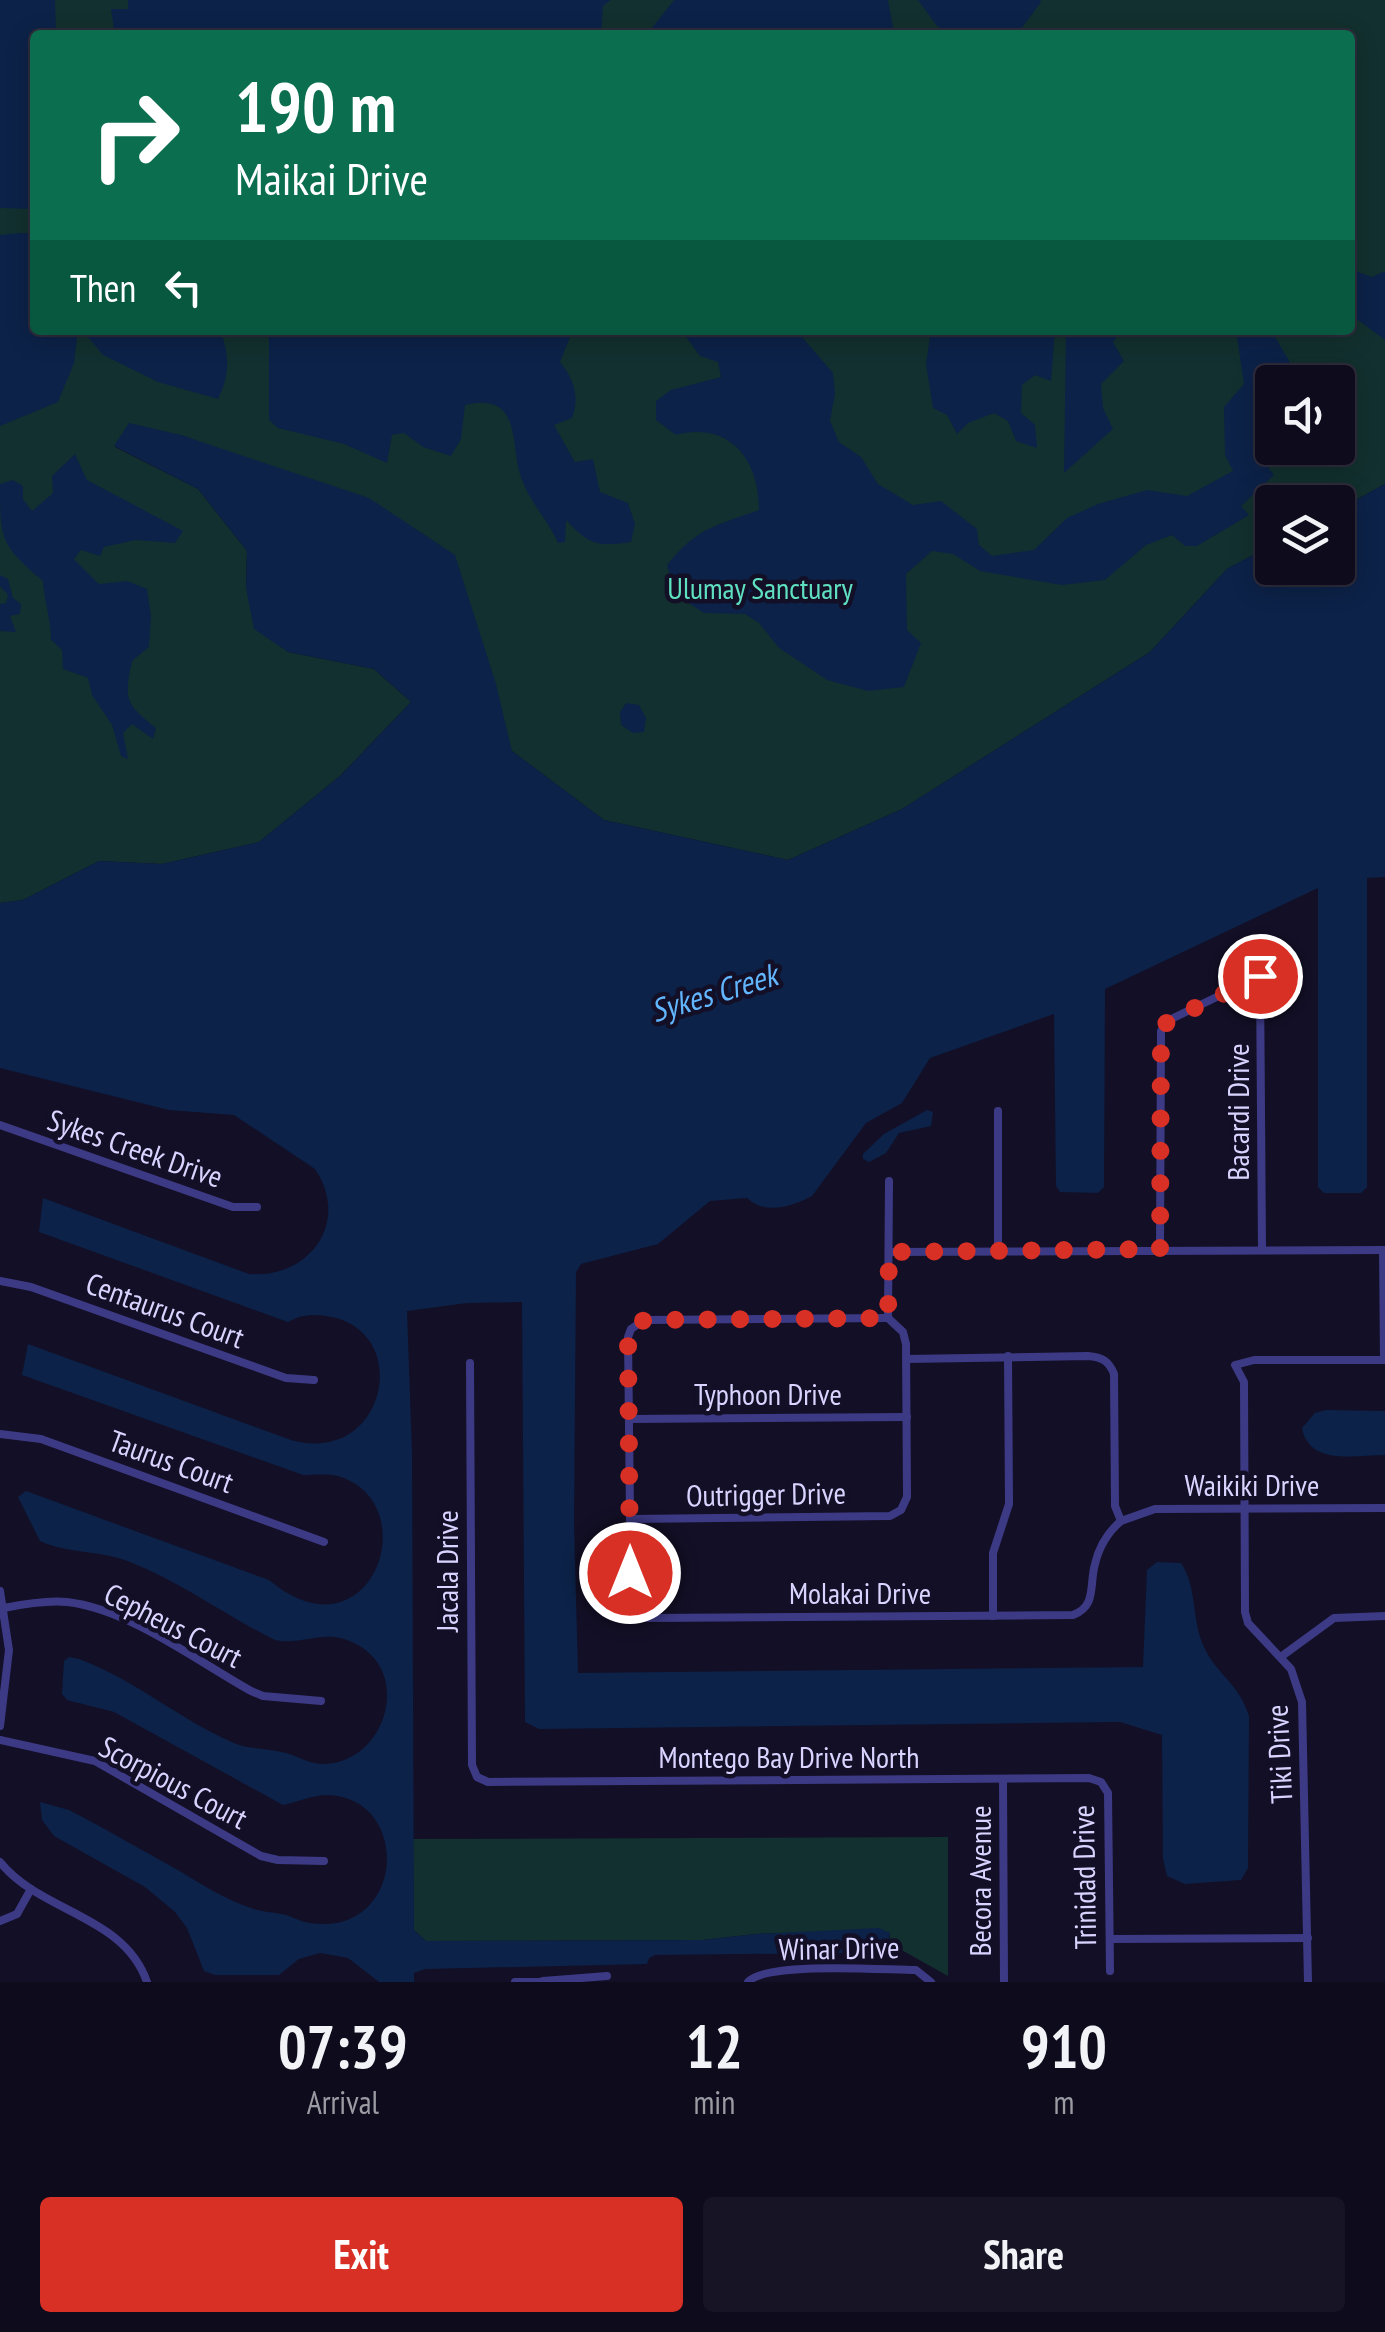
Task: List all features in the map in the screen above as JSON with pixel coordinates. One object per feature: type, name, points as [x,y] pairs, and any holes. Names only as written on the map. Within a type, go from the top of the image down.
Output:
[{"type":"street","name":"Bacardi Drive","points":[[1160,1249],[1161,1030],[1168,1021],[1260,976],[1262,1248]]},
{"type":"street","points":[[998,1110],[998,1250]]},
{"type":"street","name":"Sykes Creek Drive","points":[[0,1125],[233,1207],[257,1206]]},
{"type":"street","points":[[888,1318],[889,1181]]},
{"type":"street","points":[[889,1252],[1384,1250],[1384,1360]]},
{"type":"street","name":"Centaurus Court","points":[[0,1281],[32,1287],[286,1378],[314,1380]]},
{"type":"street","points":[[630,1518],[628,1337],[631,1329],[644,1320],[888,1318],[903,1332],[906,1417]]},
{"type":"street","points":[[992,1616],[993,1553],[1009,1504],[1008,1356]]},
{"type":"street","points":[[906,1359],[1095,1356],[1110,1364],[1114,1374],[1114,1506],[1121,1521]]},
{"type":"street","name":"Tiki Drive","points":[[1308,1982],[1305,1718],[1298,1686],[1282,1656],[1248,1623],[1244,1612],[1244,1382],[1235,1365],[1254,1360],[1384,1360]]},
{"type":"street","name":"Jacala Drive","points":[[470,1363],[472,1765],[477,1777]]},
{"type":"street","name":"Typhoon Drive","points":[[629,1419],[906,1417]]},
{"type":"street","name":"Outrigger Drive","points":[[630,1518],[890,1516],[901,1510],[908,1497],[906,1417]]},
{"type":"street","name":"Taurus Court","points":[[0,1434],[42,1439],[324,1542]]},
{"type":"street","name":"Waikiki Drive","points":[[1121,1521],[1156,1509],[1385,1508]]},
{"type":"street","name":"Molakai Drive","points":[[630,1518],[631,1600],[636,1612],[648,1618],[1073,1614],[1084,1609],[1091,1598],[1095,1562],[1110,1531],[1121,1521]]},
{"type":"street","points":[[0,1591],[8,1668],[0,1726]]},
{"type":"street","name":"Cepheus Court","points":[[4,1608],[59,1601],[92,1607],[135,1625],[251,1691],[264,1696],[320,1701]]},
{"type":"street","points":[[1282,1656],[1334,1618],[1385,1616]]},
{"type":"street","name":"Scorpious Court","points":[[0,1740],[94,1761],[261,1856],[324,1860]]},
{"type":"street","name":"Montego Bay Drive North","points":[[477,1777],[488,1782],[1003,1778],[1090,1778],[1100,1782]]},
{"type":"street","name":"Becora Avenue","points":[[1003,1778],[1004,1982]]},
{"type":"street","name":"Trinidad Drive","points":[[1100,1782],[1108,1793],[1110,1972]]},
{"type":"street","points":[[0,1862],[30,1889],[116,1937],[134,1954],[147,1982]]},
{"type":"street","points":[[0,1920],[17,1914],[30,1889]]},
{"type":"street","points":[[1110,1939],[1308,1938]]},
{"type":"street","name":"Winar Drive","points":[[748,1982],[758,1973],[805,1969],[916,1970],[931,1982]]},
{"type":"street","points":[[515,1982],[607,1976]]},
{"type":"green space","name":"Ulumay Sanctuary","points":[[0,0],[1385,0],[1385,484],[1355,501],[1355,485],[1255,485],[1255,554],[1227,569],[1150,652],[902,809],[788,860],[604,820],[512,751],[248,460],[181,435],[115,447],[198,489],[247,551],[246,588],[288,652],[374,669],[411,702],[340,776],[259,842],[162,864],[99,861],[23,900],[0,903]]},
{"type":"green space","points":[[948,1837],[948,1976],[889,1943],[890,1933],[859,1930],[702,1940],[426,1941],[414,1930],[413,1839]]},
{"type":"water","points":[[0,0],[55,0],[56,30],[30,30],[30,209],[0,208]]},
{"type":"water","points":[[128,0],[611,0],[603,6],[601,30],[114,30],[111,9],[128,9]]},
{"type":"water","points":[[674,0],[888,0],[893,28],[891,30],[651,29]]},
{"type":"water","points":[[918,0],[1041,2],[1019,30],[945,30],[937,26]]},
{"type":"water","points":[[30,234],[30,335],[77,335],[74,363],[58,402],[0,426],[0,235]]},
{"type":"water","points":[[1355,271],[1372,277],[1385,271],[1385,340],[1355,318]]},
{"type":"water","points":[[86,335],[218,335],[223,338],[227,354],[226,377],[218,399],[158,382],[103,355]]},
{"type":"water","points":[[269,335],[571,335],[560,362],[574,388],[574,410],[572,418],[554,425],[575,462],[593,459],[600,492],[628,503],[635,524],[631,542],[595,542],[566,520],[565,542],[558,543],[526,489],[511,425],[497,406],[465,405],[461,439],[451,456],[423,447],[404,433],[392,435],[387,463],[344,444],[278,428],[269,420]]},
{"type":"water","points":[[685,335],[800,335],[833,373],[835,394],[830,421],[839,442],[861,457],[878,484],[913,505],[941,501],[977,529],[979,545],[992,556],[1034,550],[1067,518],[1098,504],[1147,490],[1187,496],[1233,471],[1225,455],[1224,407],[1244,384],[1237,335],[1274,335],[1291,365],[1255,365],[1255,465],[1270,465],[1274,475],[1263,485],[1255,485],[1255,493],[1241,506],[1249,515],[1197,546],[1185,546],[1172,535],[1146,545],[1105,580],[1062,585],[980,571],[953,554],[932,551],[906,574],[907,630],[921,643],[904,687],[868,691],[827,680],[779,648],[759,623],[745,614],[704,613],[675,594],[667,565],[688,543],[708,529],[759,510],[754,475],[738,448],[712,434],[676,435],[656,420],[656,401],[671,390],[721,377],[718,362],[700,356]]},
{"type":"water","points":[[930,335],[1055,335],[1051,381],[1035,375],[1022,385],[1021,413],[1035,425],[1037,448],[1016,441],[1008,421],[994,413],[968,423],[957,434],[947,415],[933,408],[926,364]]},
{"type":"water","points":[[1066,335],[1118,335],[1113,342],[1124,361],[1101,384],[1103,408],[1113,429],[1064,473]]},
{"type":"water","name":"Sykes Creek","points":[[129,423],[181,435],[369,498],[455,555],[496,684],[512,751],[604,820],[788,860],[902,809],[1150,652],[1227,569],[1255,554],[1255,585],[1355,585],[1355,501],[1385,484],[1385,877],[1367,878],[1367,1187],[1361,1193],[1324,1193],[1318,1187],[1318,888],[1105,989],[1104,1187],[1098,1193],[1060,1192],[1056,1186],[1054,1014],[930,1058],[902,1103],[866,1123],[812,1196],[778,1208],[762,1206],[747,1198],[710,1201],[658,1244],[581,1264],[576,1272],[574,1523],[578,1673],[1143,1667],[1147,1570],[1157,1562],[1181,1563],[1190,1583],[1205,1649],[1239,1695],[1249,1716],[1248,1868],[1241,1880],[1185,1884],[1167,1876],[1163,1859],[1162,1735],[1120,1722],[539,1729],[525,1722],[522,1302],[467,1303],[407,1311],[412,1452],[414,1930],[426,1941],[702,1940],[879,1928],[890,1933],[886,1949],[655,1955],[647,1964],[425,1969],[414,1973],[414,1982],[379,1982],[348,1958],[320,1953],[299,1959],[279,1975],[215,1975],[204,1971],[187,1928],[175,1912],[145,1887],[54,1836],[42,1820],[40,1802],[69,1810],[233,1901],[309,1923],[341,1922],[365,1910],[380,1890],[387,1865],[385,1840],[374,1818],[355,1802],[327,1795],[283,1805],[114,1712],[67,1700],[62,1694],[64,1661],[69,1657],[79,1659],[119,1677],[234,1743],[322,1764],[344,1760],[362,1750],[384,1716],[384,1676],[374,1658],[356,1644],[334,1637],[275,1640],[130,1562],[40,1541],[18,1497],[26,1491],[269,1580],[304,1601],[335,1604],[358,1592],[375,1571],[382,1545],[380,1518],[367,1493],[341,1477],[303,1475],[22,1375],[28,1344],[291,1440],[324,1443],[349,1434],[368,1416],[378,1393],[379,1368],[372,1344],[354,1326],[321,1315],[288,1322],[39,1232],[43,1198],[249,1274],[290,1267],[318,1243],[326,1227],[328,1208],[325,1189],[315,1169],[234,1115],[169,1110],[0,1068],[0,903],[23,900],[99,861],[162,864],[259,842],[340,776],[411,702],[374,669],[288,652],[254,629],[246,588],[247,551],[198,489],[114,446]]},
{"type":"water","points":[[75,454],[87,480],[183,531],[175,543],[136,540],[104,547],[100,556],[81,550],[74,559],[99,584],[127,581],[147,589],[151,616],[149,647],[132,661],[128,693],[133,706],[156,728],[153,739],[132,724],[123,733],[128,759],[121,756],[112,725],[92,695],[88,678],[63,669],[62,650],[51,640],[43,581],[10,549],[2,529],[0,484],[13,480],[23,486],[23,499],[32,511],[53,493],[52,476]]},
{"type":"water","points":[[0,575],[8,579],[13,598],[21,604],[20,614],[10,616],[16,632],[0,631],[0,604],[6,603],[8,595],[0,586]]},
{"type":"water","points":[[626,703],[639,705],[646,718],[644,732],[633,733],[621,725],[620,712]]},
{"type":"water","points":[[927,1110],[933,1112],[931,1126],[899,1133],[886,1153],[869,1162],[863,1159],[863,1154],[884,1134]]},
{"type":"water","points":[[1385,1411],[1385,1455],[1335,1456],[1314,1448],[1302,1428],[1315,1413]]},
{"type":"route","points":[[630,1573],[631,1329],[644,1320],[888,1318],[889,1252],[1160,1249],[1161,1030],[1168,1021],[1260,976]]}]
